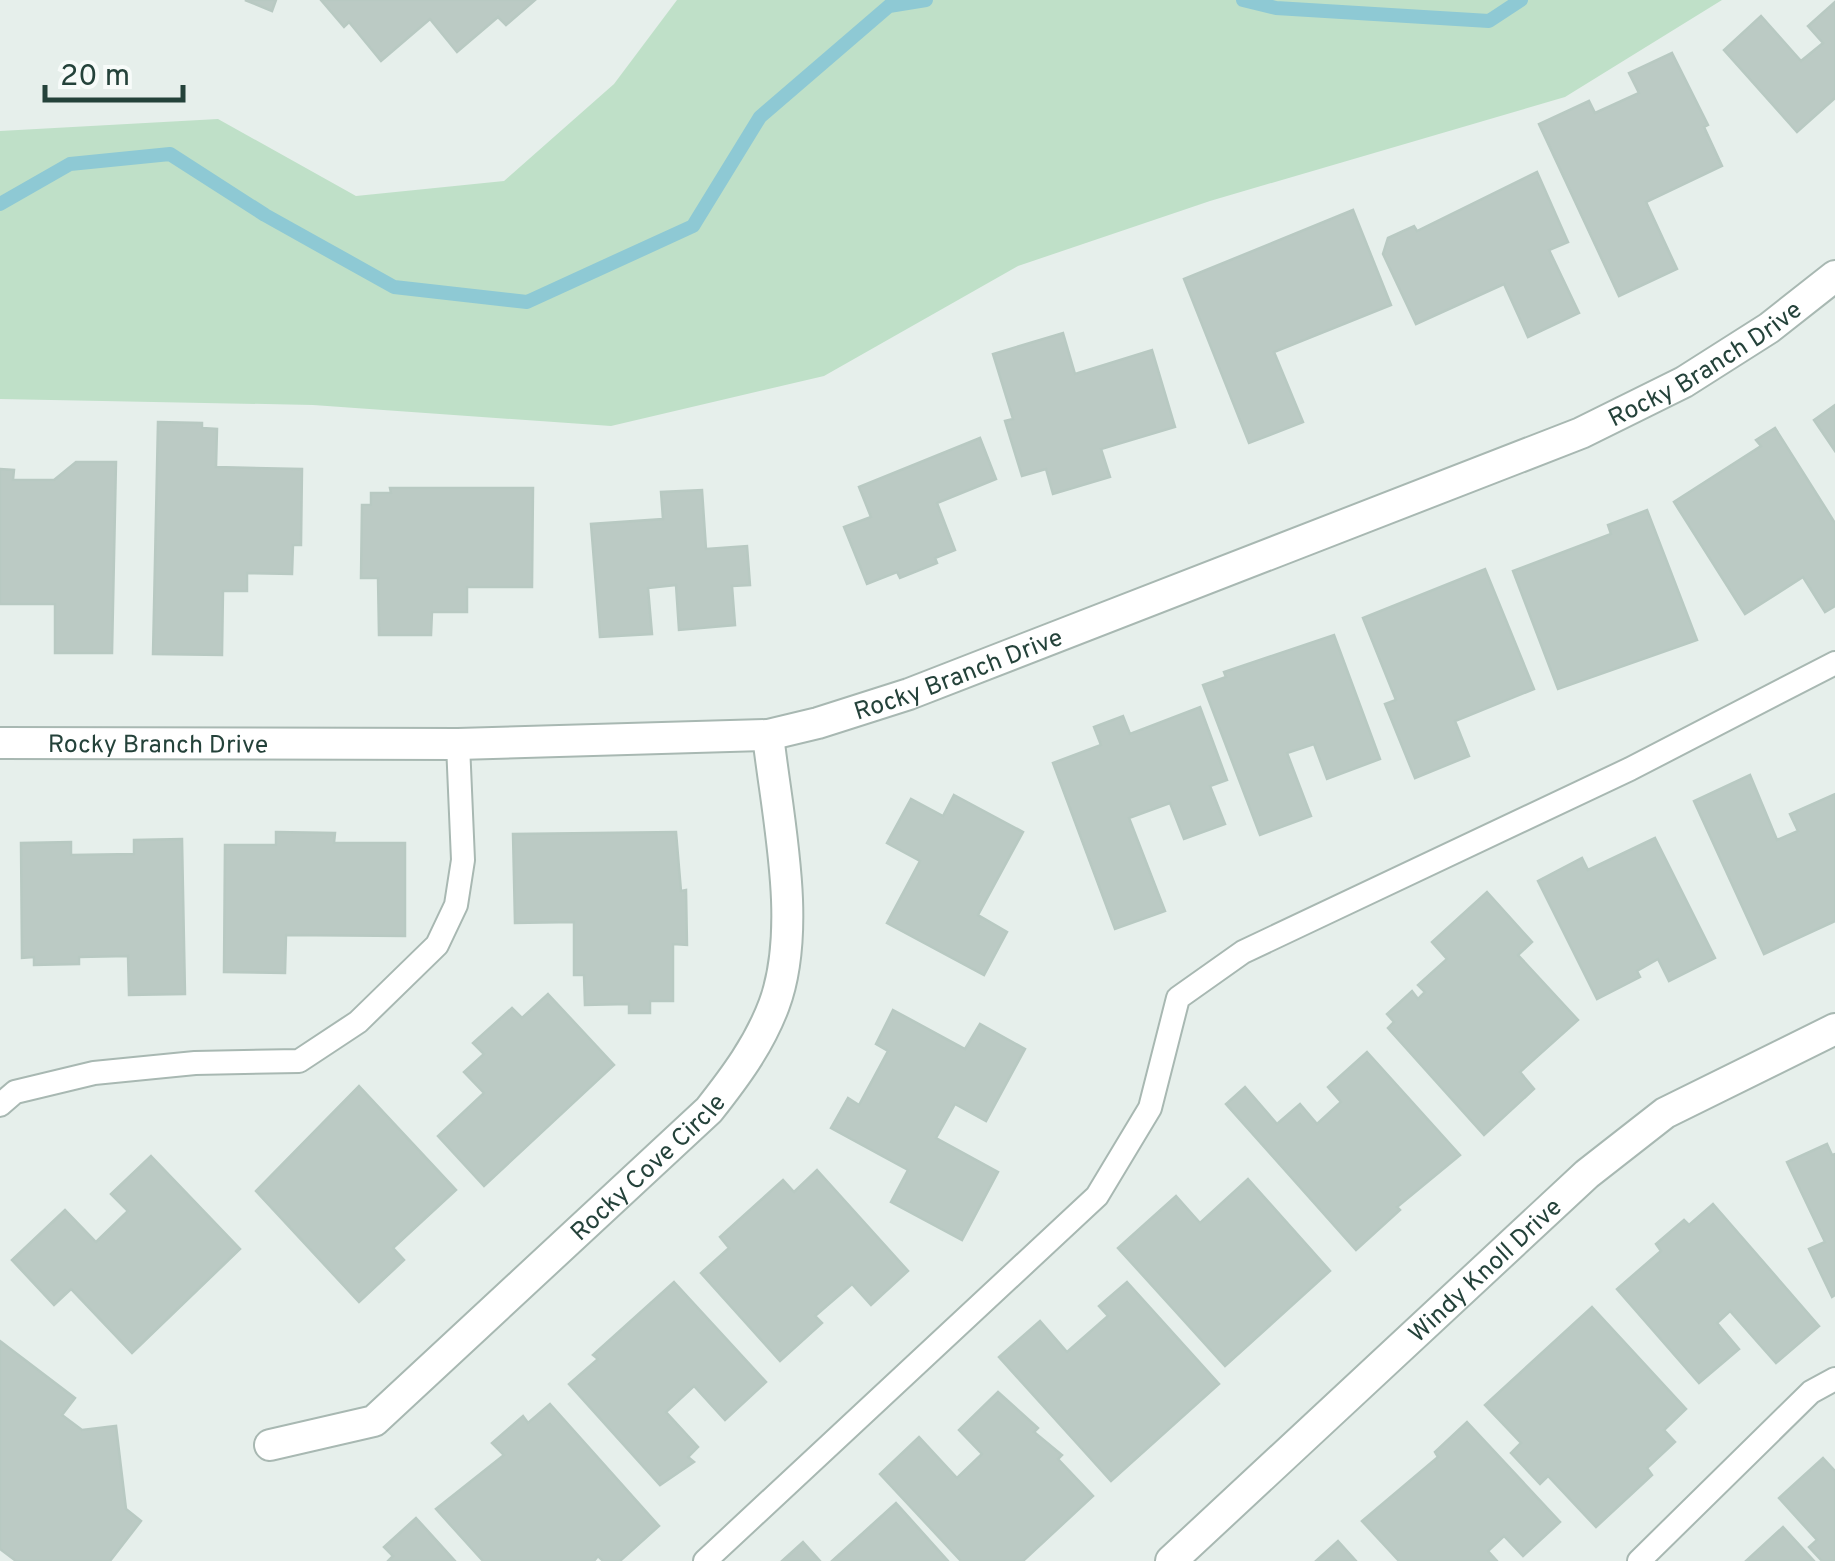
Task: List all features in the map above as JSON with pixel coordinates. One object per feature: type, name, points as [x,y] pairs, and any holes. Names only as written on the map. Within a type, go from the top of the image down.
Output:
[{"type":"street","name":"Rocky Branch Drive","points":[[0,742],[458,744],[768,735],[818,723],[908,694],[1581,433],[1684,382],[1768,328],[1835,276]]},
{"type":"street","name":"Rocky Cove Circle","points":[[270,1444],[374,1420],[709,1110],[748,1059],[775,1002],[790,923],[768,735]]},
{"type":"street","name":"Windy Knoll Drive","points":[[1171,1561],[1587,1174],[1666,1113],[1835,1029]]},
{"type":"lane","points":[[705,1561],[1097,1196],[1150,1108],[1178,998],[1243,952],[1630,769],[1835,663]]},
{"type":"lane","points":[[0,1106],[15,1092],[94,1073],[195,1063],[300,1060],[358,1022],[437,946],[456,905],[462,860],[458,744]]},
{"type":"lane","points":[[1639,1561],[1811,1392],[1835,1379]]},
{"type":"green space","points":[[677,0],[1722,0],[1565,97],[1210,201],[1018,266],[824,376],[611,426],[313,405],[0,399],[0,131],[218,119],[356,196],[504,181],[614,84]]},
{"type":"building","points":[[245,0],[276,0],[272,11]]},
{"type":"building","points":[[321,0],[535,0],[506,25],[498,17],[457,52],[430,19],[381,61],[349,22],[344,27]]},
{"type":"building","points":[[1835,2],[1835,98],[1797,132],[1724,50],[1761,16],[1801,61],[1823,43],[1808,26]]},
{"type":"building","points":[[1672,53],[1708,125],[1704,127],[1722,166],[1646,202],[1677,269],[1619,296],[1539,124],[1589,101],[1595,113],[1639,93],[1629,73]]},
{"type":"building","points":[[1537,172],[1568,242],[1549,250],[1579,313],[1528,337],[1504,284],[1416,324],[1383,254],[1388,238],[1414,226],[1417,231]]},
{"type":"building","points":[[1353,210],[1391,305],[1274,352],[1303,422],[1249,443],[1184,279]]},
{"type":"building","points":[[1063,333],[1075,374],[1152,350],[1175,427],[1101,449],[1110,477],[1053,494],[1046,469],[1022,476],[1005,421],[1013,419],[993,354]]},
{"type":"building","points":[[1835,405],[1835,451],[1814,420]]},
{"type":"building","points":[[158,422],[202,423],[202,428],[217,429],[216,467],[302,469],[301,545],[293,545],[292,574],[247,573],[247,591],[223,591],[222,655],[153,654]]},
{"type":"building","points":[[1775,428],[1835,523],[1835,606],[1825,612],[1803,577],[1745,614],[1674,502],[1761,446],[1756,440]]},
{"type":"building","points":[[980,438],[996,479],[937,503],[955,550],[935,558],[937,563],[900,578],[897,572],[867,584],[844,527],[871,517],[859,487]]},
{"type":"building","points":[[76,462],[116,462],[112,653],[55,653],[55,604],[0,604],[0,469],[14,470],[13,480],[54,480]]},
{"type":"building","points":[[390,488],[533,488],[532,587],[467,587],[467,612],[432,612],[431,635],[379,635],[378,578],[361,578],[362,505],[371,505],[371,493],[391,493]]},
{"type":"building","points":[[702,490],[706,549],[747,546],[750,585],[732,586],[735,625],[679,630],[676,585],[648,588],[652,634],[600,637],[591,524],[663,519],[661,492]]},
{"type":"building","points":[[1647,510],[1697,640],[1558,689],[1513,571],[1611,534],[1608,525]]},
{"type":"building","points":[[1485,569],[1534,689],[1455,721],[1469,756],[1415,778],[1385,704],[1396,700],[1363,618]]},
{"type":"building","points":[[1334,635],[1380,759],[1327,779],[1314,744],[1287,753],[1311,816],[1260,835],[1203,685],[1226,677],[1224,672]]},
{"type":"building","points":[[1200,707],[1227,780],[1210,786],[1225,824],[1184,839],[1170,803],[1129,818],[1165,911],[1115,929],[1053,763],[1101,745],[1094,727],[1123,716],[1130,734]]},
{"type":"building","points":[[1750,775],[1777,840],[1798,831],[1790,814],[1835,794],[1835,921],[1764,954],[1694,801]]},
{"type":"building","points":[[954,795],[1023,832],[978,915],[1007,932],[984,975],[887,923],[920,861],[887,843],[911,799],[943,816]]},
{"type":"building","points":[[276,832],[335,833],[334,843],[405,843],[405,936],[286,935],[285,973],[224,972],[225,845],[276,845]]},
{"type":"building","points":[[676,832],[681,891],[686,890],[687,945],[673,944],[673,1001],[650,1001],[650,1013],[629,1013],[629,1004],[585,1005],[584,975],[574,975],[574,922],[515,923],[513,834]]},
{"type":"building","points":[[1655,838],[1715,958],[1669,981],[1658,959],[1637,971],[1640,977],[1597,999],[1538,881],[1582,858],[1588,870]]},
{"type":"building","points":[[182,839],[185,994],[129,995],[128,956],[79,957],[79,964],[34,965],[34,957],[22,958],[21,843],[71,842],[71,855],[134,854],[134,840]]},
{"type":"building","points":[[1487,892],[1532,942],[1518,955],[1578,1020],[1520,1072],[1534,1089],[1484,1135],[1388,1028],[1394,1022],[1387,1014],[1412,991],[1418,999],[1425,992],[1418,985],[1447,959],[1432,942]]},
{"type":"building","points":[[548,994],[614,1065],[484,1186],[438,1136],[484,1093],[464,1072],[484,1054],[473,1043],[512,1008],[522,1018]]},
{"type":"building","points":[[893,1010],[965,1049],[980,1024],[1025,1049],[986,1121],[955,1104],[936,1138],[998,1172],[962,1240],[891,1202],[908,1170],[831,1128],[848,1098],[859,1105],[888,1051],[876,1044]]},
{"type":"building","points":[[1367,1052],[1460,1155],[1397,1207],[1400,1210],[1356,1250],[1226,1104],[1245,1087],[1277,1124],[1300,1104],[1317,1124],[1341,1102],[1328,1087]]},
{"type":"building","points":[[359,1086],[456,1190],[393,1248],[404,1260],[359,1302],[256,1191]]},
{"type":"building","points":[[1827,1144],[1835,1154],[1832,1297],[1809,1249],[1825,1242],[1787,1162]]},
{"type":"building","points":[[151,1156],[240,1249],[132,1353],[71,1289],[54,1305],[12,1260],[65,1210],[96,1242],[128,1211],[111,1194]]},
{"type":"building","points":[[817,1170],[908,1271],[871,1305],[852,1284],[815,1316],[822,1323],[780,1361],[701,1273],[729,1248],[720,1237],[783,1180],[794,1192]]},
{"type":"building","points":[[1248,1179],[1330,1271],[1225,1366],[1118,1248],[1176,1196],[1200,1223]]},
{"type":"building","points":[[1713,1204],[1819,1326],[1776,1363],[1730,1311],[1717,1323],[1739,1349],[1699,1383],[1617,1289],[1661,1251],[1656,1244],[1684,1220],[1689,1225]]},
{"type":"building","points":[[674,1282],[766,1382],[725,1420],[694,1386],[666,1412],[698,1447],[688,1457],[694,1462],[660,1485],[569,1384],[598,1359],[593,1355]]},
{"type":"building","points":[[1127,1282],[1219,1384],[1111,1481],[999,1357],[1040,1321],[1067,1352],[1108,1316],[1099,1306]]},
{"type":"building","points":[[1592,1307],[1686,1409],[1664,1430],[1675,1442],[1647,1468],[1652,1475],[1596,1527],[1548,1476],[1540,1484],[1511,1453],[1521,1443],[1485,1405]]},
{"type":"building","points":[[0,1341],[75,1398],[62,1415],[82,1430],[116,1426],[126,1509],[141,1521],[110,1561],[16,1561],[0,1549]]},
{"type":"building","points":[[998,1392],[1038,1428],[1034,1432],[1062,1455],[1058,1459],[1093,1496],[1023,1561],[961,1561],[880,1474],[919,1437],[957,1478],[982,1454],[959,1430]]},
{"type":"building","points":[[550,1404],[659,1526],[620,1561],[603,1561],[598,1556],[594,1561],[483,1561],[436,1509],[504,1455],[492,1443],[523,1416],[528,1423]]},
{"type":"building","points":[[1467,1422],[1560,1522],[1523,1556],[1504,1536],[1488,1551],[1497,1561],[1399,1561],[1362,1521],[1438,1457],[1435,1452]]},
{"type":"building","points":[[1823,1458],[1835,1471],[1835,1561],[1822,1561],[1809,1547],[1817,1540],[1779,1498]]},
{"type":"building","points":[[896,1503],[948,1561],[832,1561]]},
{"type":"building","points":[[416,1518],[455,1561],[388,1561],[393,1556],[384,1547]]},
{"type":"building","points":[[1783,1527],[1814,1561],[1746,1561]]},
{"type":"building","points":[[1338,1541],[1356,1561],[1316,1561]]},
{"type":"building","points":[[803,1542],[820,1561],[782,1561]]},
{"type":"waterway","points":[[0,204],[70,164],[170,154],[265,215],[394,287],[527,302],[693,226],[760,117],[889,6],[926,0]]},
{"type":"waterway","points":[[1243,0],[1276,8],[1489,21],[1521,0]]}]
